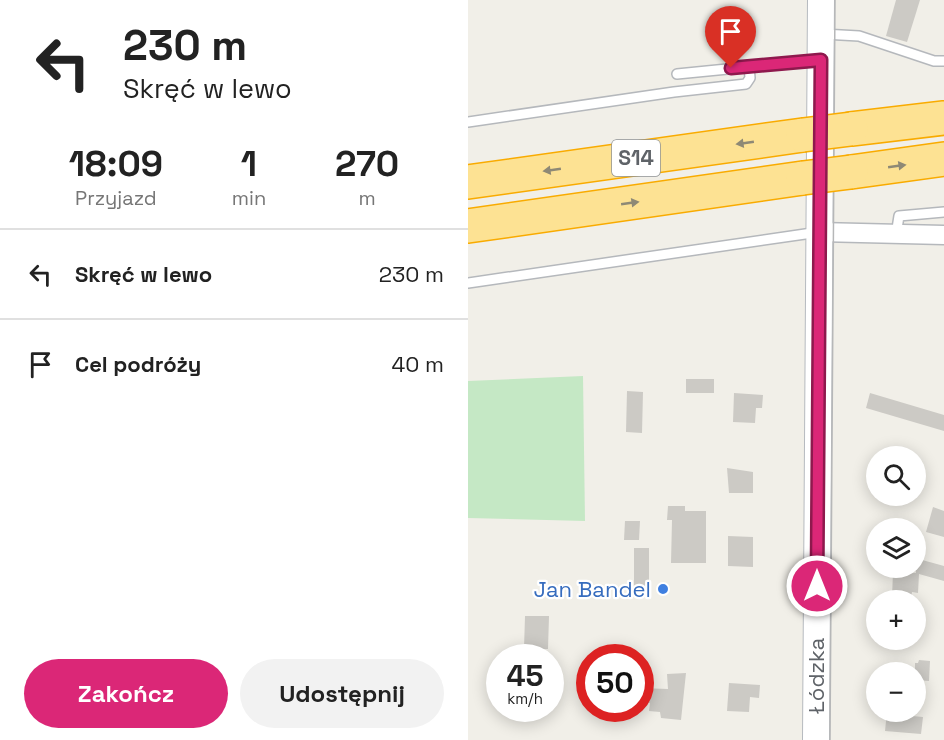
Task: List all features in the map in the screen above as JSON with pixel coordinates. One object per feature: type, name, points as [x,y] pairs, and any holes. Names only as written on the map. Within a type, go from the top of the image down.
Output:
[{"type":"highway","name":"S14","points":[[468,182],[803,135],[944,118]]},
{"type":"highway","name":"S14","points":[[468,226],[944,159]]},
{"type":"main road","name":"Łódzka","points":[[816,740],[821,0]]},
{"type":"street","points":[[819,232],[896,236],[944,235]]},
{"type":"lane","points":[[821,34],[859,36],[934,61],[944,61]]},
{"type":"lane","points":[[677,74],[749,65],[821,60]]},
{"type":"lane","points":[[468,122],[674,92],[746,84],[750,78],[749,65]]},
{"type":"lane","points":[[896,236],[899,216],[944,212]]},
{"type":"lane","points":[[468,283],[819,232]]},
{"type":"green space","points":[[583,376],[585,521],[468,518],[468,381]]},
{"type":"building","points":[[896,0],[920,0],[907,42],[886,36]]},
{"type":"building","points":[[686,379],[714,379],[714,393],[686,393]]},
{"type":"building","points":[[627,391],[643,392],[642,433],[626,432]]},
{"type":"building","points":[[734,393],[763,395],[762,408],[756,408],[755,423],[733,422]]},
{"type":"building","points":[[870,393],[944,415],[944,431],[866,408]]},
{"type":"building","points":[[727,468],[753,472],[753,493],[729,493]]},
{"type":"building","points":[[668,506],[685,506],[685,511],[706,511],[706,563],[671,563],[672,520],[667,520]]},
{"type":"building","points":[[933,507],[944,511],[944,537],[926,532]]},
{"type":"building","points":[[625,521],[640,521],[639,540],[624,540]]},
{"type":"building","points":[[728,536],[753,537],[753,567],[728,566]]},
{"type":"building","points":[[634,548],[649,548],[649,588],[634,588]]},
{"type":"building","points":[[926,561],[944,566],[944,581],[926,576]]},
{"type":"building","points":[[893,578],[919,578],[918,590],[892,590]]},
{"type":"building","points":[[525,616],[549,616],[548,644],[524,644]]},
{"type":"building","points":[[919,660],[930,661],[929,681],[926,681],[926,662],[918,662]]},
{"type":"building","points":[[686,673],[681,720],[661,718],[660,712],[654,711],[654,688],[668,689],[667,674]]},
{"type":"building","points":[[729,683],[760,685],[759,698],[750,697],[749,712],[727,711]]},
{"type":"building","points":[[886,722],[922,722],[921,734],[885,731]]},
{"type":"tram line","points":[[830,740],[835,0]]},
{"type":"place","name":"Jan Bandel","points":[[663,589]]},
{"type":"route","points":[[731,68],[821,60],[817,586]]}]
